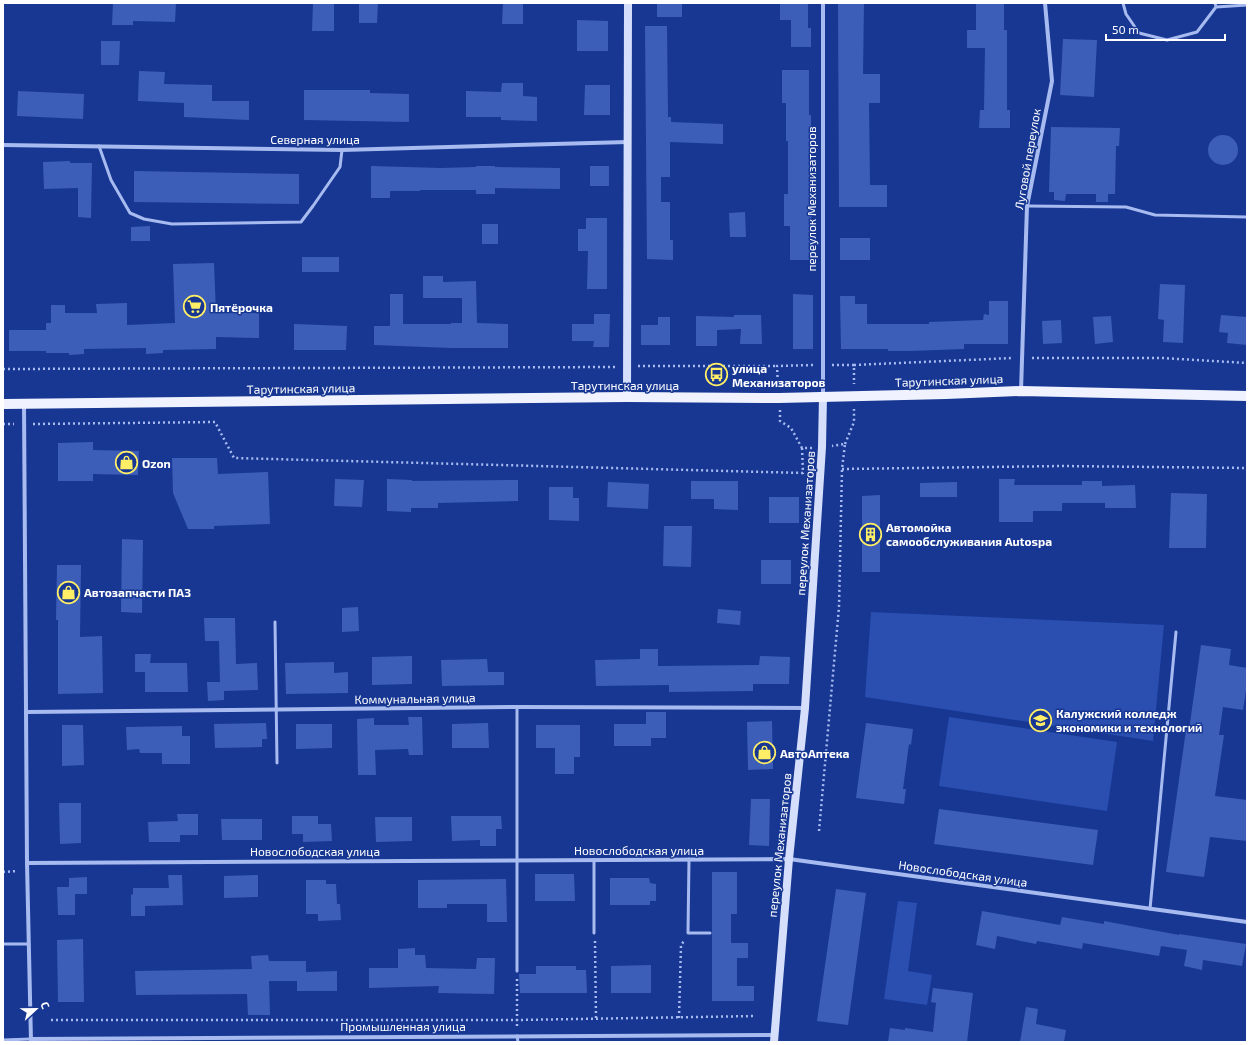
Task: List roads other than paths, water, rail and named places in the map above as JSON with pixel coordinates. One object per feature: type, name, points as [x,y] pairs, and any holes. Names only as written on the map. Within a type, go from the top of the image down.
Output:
[{"type":"main road","name":"Тарутинская улица","points":[[3,404],[626,397],[779,398],[1021,391],[1247,396]]},
{"type":"street","points":[[626,397],[628,3]]},
{"type":"street","name":"переулок Механизаторов","points":[[775,1038],[789,859],[805,708],[822,447],[823,3]]},
{"type":"street","name":"Луговой переулок","points":[[1021,391],[1027,206],[1052,80],[1046,3]]},
{"type":"street","name":"Северная улица","points":[[3,145],[342,150],[628,142]]},
{"type":"street","points":[[24,404],[27,870],[31,1041]]},
{"type":"street","name":"Коммунальная улица","points":[[26,712],[517,707],[805,708]]},
{"type":"street","name":"Новослободская улица","points":[[27,863],[789,859],[1247,922]]},
{"type":"street","name":"Промышленная улица","points":[[31,1041],[266,1040],[517,1036],[775,1038]]},
{"type":"lane","points":[[1123,3],[1126,14],[1139,33],[1167,40],[1197,32],[1216,7],[1216,3]]},
{"type":"lane","points":[[1216,7],[1247,5]]},
{"type":"lane","points":[[99,146],[111,180],[130,213],[144,219],[172,224],[301,222],[340,167],[342,150]]},
{"type":"lane","points":[[1027,206],[1126,207],[1156,215],[1247,217]]},
{"type":"lane","points":[[274,622],[277,763]]},
{"type":"lane","points":[[1150,909],[1176,632]]},
{"type":"lane","points":[[517,707],[517,971]]},
{"type":"lane","points":[[594,860],[594,933]]},
{"type":"lane","points":[[689,860],[688,933],[710,933]]},
{"type":"lane","points":[[3,944],[28,944]]},
{"type":"lane","points":[[517,1036],[518,1042]]},
{"type":"lane","points":[[3,1040],[31,1041]]},
{"type":"place","name":"Пятёрочка","points":[[195,307]]},
{"type":"place","name":"улица Механизаторов","points":[[717,375]]},
{"type":"place","name":"Ozon","points":[[127,463]]},
{"type":"place","name":"Автомойка самообслуживания Autospa","points":[[871,534]]},
{"type":"place","name":"Автозапчасти ПАЗ","points":[[69,592]]},
{"type":"place","name":"Калужский колледж экономики и технологий","points":[[1041,720]]},
{"type":"place","name":"АвтоАптека","points":[[764,753]]}]
